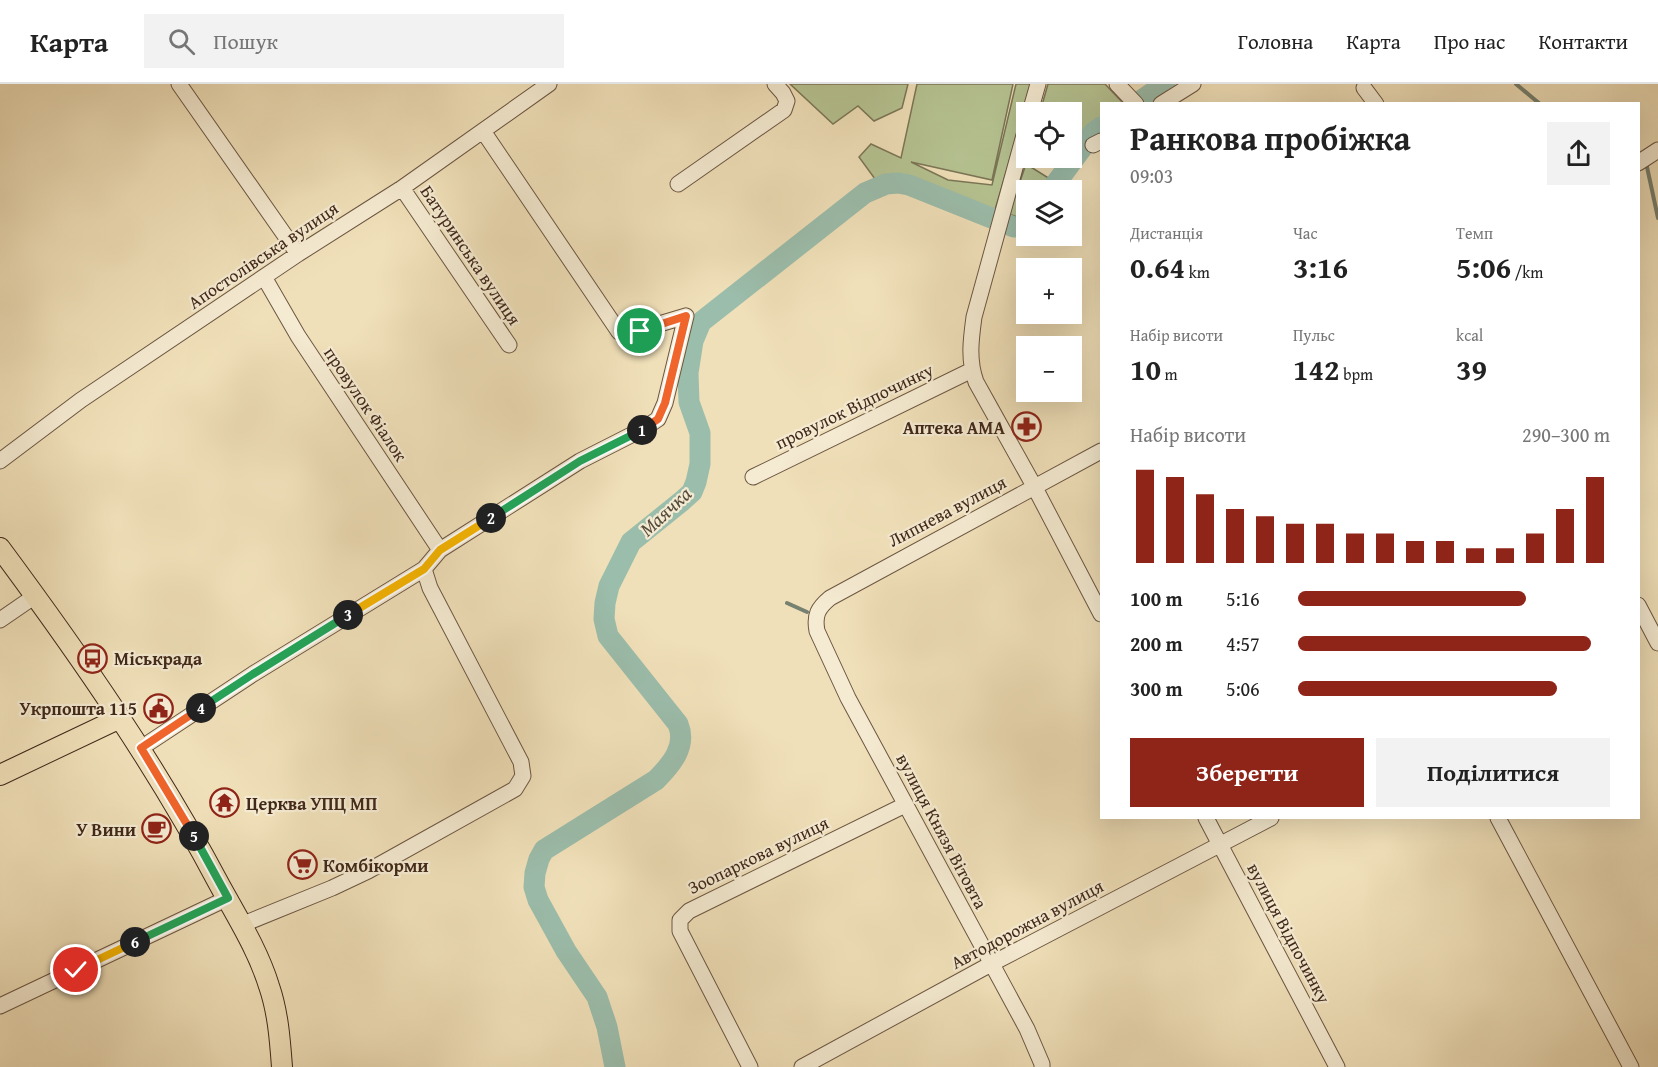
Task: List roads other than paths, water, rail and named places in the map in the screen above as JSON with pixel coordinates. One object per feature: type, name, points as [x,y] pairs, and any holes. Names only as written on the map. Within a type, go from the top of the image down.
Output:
[{"type":"main road","points":[[0,548],[141,748],[189,827],[228,898],[259,958],[269,986],[277,1015],[282,1067]]},
{"type":"main road","points":[[0,775],[120,718]]},
{"type":"street","points":[[178,84],[298,254]]},
{"type":"street","name":"Апостолівська вулиця","points":[[0,461],[81,400],[264,276],[402,188],[549,84]]},
{"type":"street","points":[[678,184],[784,110],[787,101],[775,84]]},
{"type":"street","points":[[1033,102],[1038,84]]},
{"type":"street","points":[[1117,84],[1132,99]]},
{"type":"street","points":[[1164,102],[1193,84]]},
{"type":"street","points":[[1364,88],[1374,102]]},
{"type":"street","points":[[141,748],[253,674],[424,569],[440,550],[580,461],[658,419],[665,403],[686,316],[626,334],[620,332],[483,131]]},
{"type":"street","points":[[1640,161],[1658,150]]},
{"type":"street","points":[[1016,164],[974,317],[970,348],[972,370],[976,382],[1100,612]]},
{"type":"street","name":"Батуринська вулиця","points":[[402,188],[509,345]]},
{"type":"street","name":"провулок Фіалок","points":[[264,276],[298,336],[440,550]]},
{"type":"street","name":"провулок Відпочинку","points":[[753,477],[972,370]]},
{"type":"street","name":"Липнева вулиця","points":[[817,611],[830,598],[1100,451]]},
{"type":"street","points":[[241,925],[368,871],[515,789],[523,776],[521,762],[430,588],[424,569]]},
{"type":"street","points":[[0,620],[35,596]]},
{"type":"street","points":[[1640,609],[1658,643]]},
{"type":"street","name":"вулиця Князя Вітовта","points":[[817,611],[815,620],[822,640],[848,698],[1026,1029],[1042,1067]]},
{"type":"street","name":"Зоопаркова вулиця","points":[[750,1067],[680,931],[680,920],[688,911],[905,805]]},
{"type":"street","name":"вулиця Відпочинку","points":[[1207,819],[1337,1067]]},
{"type":"street","name":"Автодорожна вулиця","points":[[802,1067],[991,964],[1269,819]]},
{"type":"street","points":[[1499,819],[1631,1067]]},
{"type":"street","points":[[0,1006],[228,898]]},
{"type":"waterway","name":"Маячка","points":[[1139,102],[1165,84]]},
{"type":"waterway","points":[[1516,84],[1538,102]]},
{"type":"waterway","name":"Маячка","points":[[1058,180],[1093,133],[1100,128]]},
{"type":"waterway","name":"Маячка","points":[[1647,167],[1658,218]]},
{"type":"waterway","name":"Маячка","points":[[615,1067],[607,1027],[597,997],[566,951],[538,900],[534,887],[535,873],[544,850],[656,780],[672,761],[679,747],[681,740],[678,724],[608,636],[604,619],[609,586],[631,542],[692,492],[696,482],[700,464],[700,433],[689,402],[688,373],[693,341],[701,322],[865,193],[886,184],[909,185],[1016,227]]},
{"type":"waterway","points":[[787,603],[807,612]]},
{"type":"place","name":"Аптека АМА","points":[[1026,427]]},
{"type":"place","name":"Міськрада","points":[[93,658]]},
{"type":"place","name":"Укрпошта 115","points":[[158,708]]},
{"type":"place","name":"Церква УПЦ МП","points":[[225,803]]},
{"type":"place","name":"У Вини","points":[[157,829]]},
{"type":"place","name":"Комбікорми","points":[[302,865]]}]
